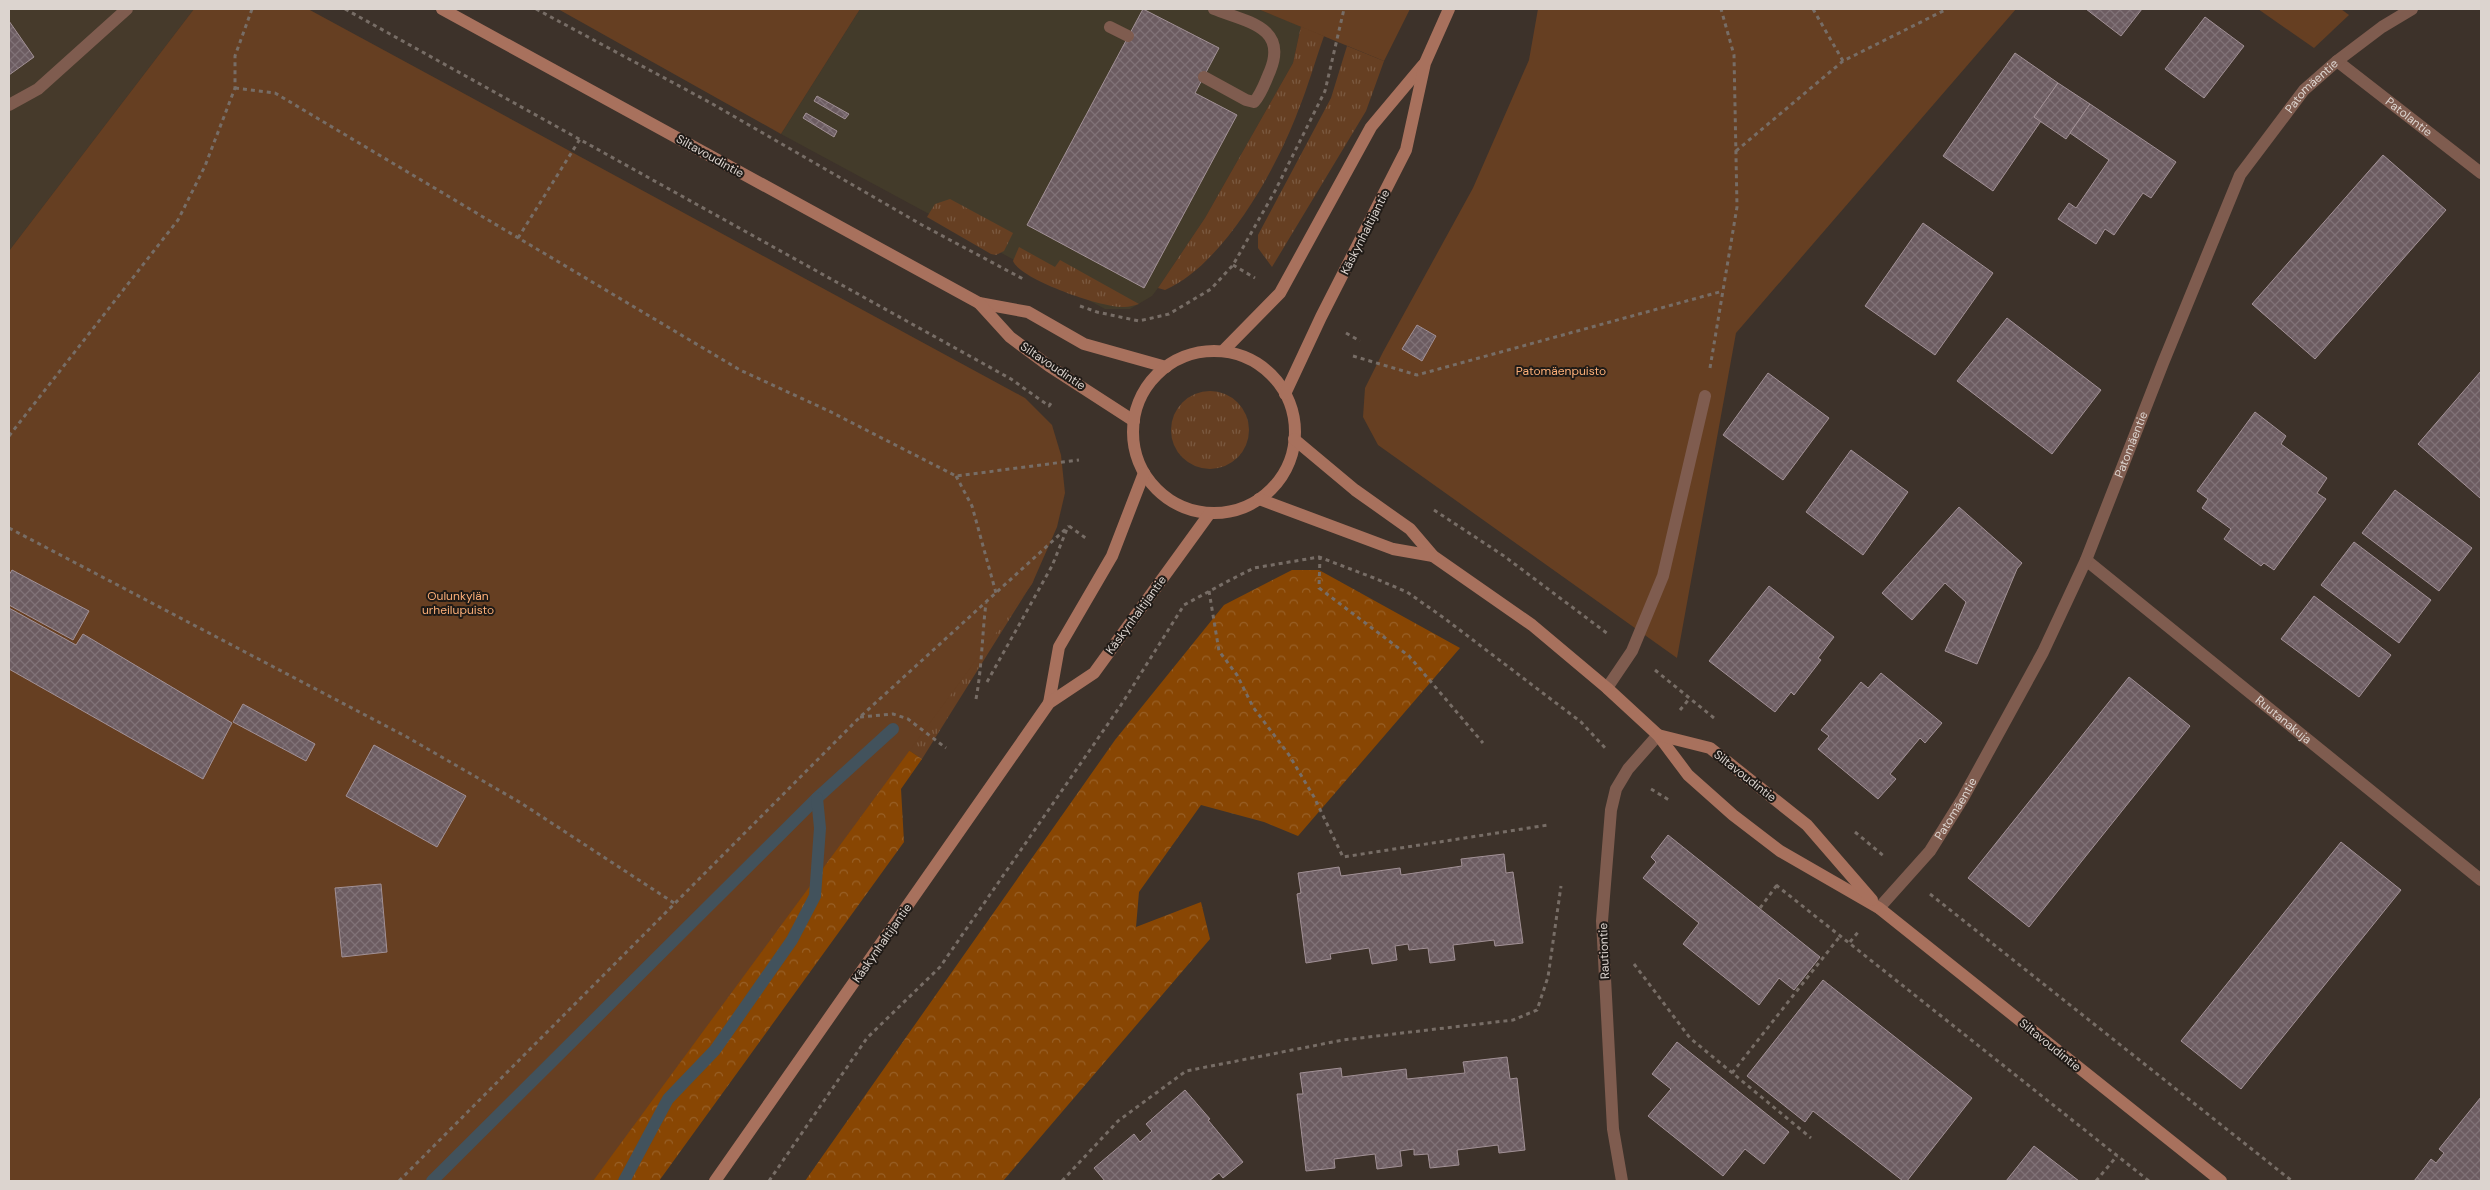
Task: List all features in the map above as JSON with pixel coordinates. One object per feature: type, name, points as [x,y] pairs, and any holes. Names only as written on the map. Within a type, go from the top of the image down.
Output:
[{"type":"main road","name":"Siltavoudintie","points":[[442,9],[978,303],[1010,337],[1049,366],[1134,421]]},
{"type":"main road","name":"Käskynhaltijantie","points":[[1285,394],[1321,318],[1406,150],[1425,63],[1449,9]]},
{"type":"main road","name":"Käskynhaltijantie","points":[[1223,351],[1280,293],[1371,127],[1425,63]]},
{"type":"main road","name":"Siltavoudintie","points":[[978,303],[1028,312],[1084,344],[1166,367]]},
{"type":"main road","points":[[1223,351],[1255,362],[1277,380],[1293,415],[1294,439],[1290,458],[1284,473],[1259,500],[1235,510],[1210,513],[1186,508],[1174,502],[1153,485],[1144,473],[1134,447],[1134,421],[1142,394],[1166,367],[1194,354],[1223,351]]},
{"type":"main road","name":"Siltavoudintie","points":[[1294,439],[1355,490],[1410,529],[1433,556],[1532,625],[1607,688],[1658,735],[1688,775],[1756,833],[1780,851],[1879,908],[2221,1181]]},
{"type":"main road","name":"Käskynhaltijantie","points":[[1049,703],[1059,647],[1112,556],[1144,473]]},
{"type":"main road","name":"Siltavoudintie","points":[[1259,500],[1393,549],[1433,556]]},
{"type":"main road","name":"Käskynhaltijantie","points":[[714,1181],[1049,703],[1094,673],[1210,513]]},
{"type":"main road","name":"Siltavoudintie","points":[[1658,735],[1710,748],[1807,824],[1879,908]]},
{"type":"street","points":[[9,105],[38,89],[127,9]]},
{"type":"street","points":[[1204,77],[1246,100],[1254,102],[1260,95],[1276,56],[1276,47],[1270,35],[1260,28],[1214,9]]},
{"type":"street","name":"Patomäentie","points":[[1879,908],[1930,851],[1963,798],[2043,652],[2086,560],[2163,363],[2240,175],[2304,90],[2337,61],[2382,27],[2412,9]]},
{"type":"street","points":[[1110,27],[1128,36]]},
{"type":"street","name":"Patolantie","points":[[2337,61],[2481,173]]},
{"type":"street","points":[[1607,688],[1632,651],[1663,576],[1705,396]]},
{"type":"street","name":"Ruutanakuja","points":[[2086,560],[2481,880]]},
{"type":"street","name":"Rautiontie","points":[[1622,1181],[1613,1129],[1602,921],[1611,810],[1616,789],[1628,768],[1658,735]]},
{"type":"path","points":[[9,436],[178,220],[205,166],[235,88],[235,56],[252,9]]},
{"type":"path","points":[[345,9],[1012,379],[1050,406]]},
{"type":"path","points":[[536,9],[709,102],[922,225],[1030,283]]},
{"type":"path","points":[[1072,303],[1097,312],[1139,321],[1169,314],[1210,289],[1233,265],[1275,191],[1325,91],[1344,9]]},
{"type":"path","points":[[1705,396],[1737,207],[1734,55],[1721,9]]},
{"type":"path","points":[[1813,9],[1843,61]]},
{"type":"path","points":[[1736,151],[1843,61],[1947,9]]},
{"type":"path","points":[[235,88],[275,93],[740,370],[829,410],[956,476],[972,506],[996,593]]},
{"type":"path","points":[[518,238],[580,139]]},
{"type":"path","points":[[1352,356],[1417,375],[1723,291]]},
{"type":"path","points":[[956,476],[1078,460]]},
{"type":"path","points":[[399,1181],[860,717],[1069,526],[1052,566],[987,682]]},
{"type":"path","points":[[9,528],[407,737],[521,803],[674,903]]},
{"type":"path","points":[[769,1181],[867,1038],[940,967],[1121,705],[1184,605],[1254,568],[1319,557],[1319,588],[1409,656],[1483,742]]},
{"type":"path","points":[[1209,591],[1218,651],[1237,675],[1253,707],[1289,755],[1314,797],[1344,857],[1548,825]]},
{"type":"path","points":[[976,699],[982,669],[982,635],[986,601]]},
{"type":"path","points":[[860,717],[893,714],[908,719],[946,748]]},
{"type":"path","points":[[1908,876],[2292,1181]]},
{"type":"path","points":[[1062,1181],[1118,1121],[1186,1071],[1343,1040],[1513,1020],[1538,1010],[1548,977],[1561,886]]},
{"type":"path","points":[[1760,908],[1777,886]]},
{"type":"path","points":[[1732,1073],[1841,935]]},
{"type":"path","points":[[1631,960],[1690,1038],[1811,1138]]},
{"type":"path","points":[[2096,1181],[2117,1156]]},
{"type":"shaded area","points":[[9,9],[194,9],[9,251]]},
{"type":"shaded area","points":[[860,9],[1258,9],[1301,26],[1293,63],[1205,218],[1158,288],[1152,296],[1130,309],[1105,309],[781,134]]},
{"type":"green space","name":"Oulunkylän urheilupuisto","points":[[194,9],[308,9],[1025,398],[1052,425],[1061,455],[1065,493],[1057,527],[1032,584],[593,1181],[9,1181],[9,251]]},
{"type":"green space","points":[[558,9],[860,9],[781,134]]},
{"type":"green space","points":[[1258,9],[1410,9],[1384,61]]},
{"type":"green space","name":"Patomäenpuisto","points":[[1538,9],[2016,9],[1736,333],[1677,658],[1378,445],[1363,417],[1365,388],[1473,188],[1529,60]]},
{"type":"green space","points":[[2258,9],[2341,9],[2349,15],[2314,48]]},
{"type":"green space","points":[[1301,26],[1324,36],[1302,102],[1262,187],[1227,238],[1207,260],[1186,278],[1165,290],[1158,288],[1205,218],[1293,63]]},
{"type":"green space","points":[[1347,46],[1384,61],[1366,111],[1272,267],[1258,248],[1258,235],[1331,98]]},
{"type":"green space","points":[[950,199],[1013,233],[1004,251],[996,255],[991,254],[927,217],[935,204]]},
{"type":"green space","points":[[1019,247],[1055,267],[1060,260],[1139,304],[1126,307],[1099,303],[1046,284],[1019,268],[1013,261]]},
{"type":"green space","points":[[1210,391],[1225,394],[1238,402],[1246,415],[1249,430],[1246,445],[1238,458],[1225,466],[1210,469],[1195,466],[1182,458],[1174,445],[1171,430],[1174,415],[1182,402],[1195,394]]},
{"type":"green space","points":[[1292,570],[1319,570],[1460,648],[1298,836],[1264,822],[1201,805],[1139,892],[1136,927],[1201,902],[1210,939],[1003,1181],[805,1181],[1115,740],[1224,605]]},
{"type":"green space","points":[[1034,580],[922,759],[871,725]]},
{"type":"green space","points":[[871,725],[922,759],[901,789],[904,842],[659,1181],[418,1181]]},
{"type":"building","points":[[1143,9],[1219,48],[1195,93],[1237,115],[1144,288],[1027,225]]},
{"type":"building","points":[[2086,9],[2142,9],[2121,36]]},
{"type":"building","points":[[2205,17],[2244,46],[2204,98],[2165,69]]},
{"type":"building","points":[[9,21],[34,57],[9,75]]},
{"type":"building","points":[[2015,53],[2058,83],[2034,117],[2041,121],[1993,191],[1943,156]]},
{"type":"building","points":[[2058,83],[2090,104],[2066,139],[2034,117]]},
{"type":"building","points":[[817,96],[849,114],[845,119],[814,101]]},
{"type":"building","points":[[2090,104],[2176,162],[2151,198],[2143,193],[2114,235],[2105,229],[2096,244],[2058,219],[2069,203],[2076,208],[2109,160],[2070,133]]},
{"type":"building","points":[[806,113],[837,131],[834,137],[803,118]]},
{"type":"building","points":[[2383,155],[2446,210],[2315,359],[2252,304]]},
{"type":"building","points":[[1923,223],[1993,273],[1935,355],[1865,306]]},
{"type":"building","points":[[2007,318],[2101,390],[2052,454],[1957,381]]},
{"type":"building","points":[[1417,325],[1436,336],[1422,361],[1402,349]]},
{"type":"building","points":[[2481,371],[2481,497],[2480,498],[2418,444]]},
{"type":"building","points":[[1768,373],[1829,418],[1783,480],[1723,435]]},
{"type":"building","points":[[2255,412],[2286,436],[2281,444],[2327,478],[2317,493],[2326,499],[2274,570],[2264,563],[2261,566],[2224,539],[2231,529],[2202,508],[2208,499],[2197,491]]},
{"type":"building","points":[[1851,450],[1908,492],[1863,555],[1806,512]]},
{"type":"building","points":[[2395,490],[2472,548],[2439,591],[2362,533]]},
{"type":"building","points":[[1959,507],[2022,563],[2017,569],[1977,664],[1945,651],[1966,602],[1945,583],[1912,620],[1882,593]]},
{"type":"building","points":[[2354,542],[2431,600],[2399,643],[2321,585]]},
{"type":"building","points":[[12,570],[89,611],[73,640],[9,605],[9,575]]},
{"type":"building","points":[[1769,586],[1834,637],[1818,658],[1821,660],[1794,695],[1791,692],[1775,712],[1709,661]]},
{"type":"building","points":[[2314,596],[2391,655],[2359,697],[2281,639]]},
{"type":"building","points":[[9,608],[76,645],[83,634],[232,723],[203,779],[9,669]]},
{"type":"building","points":[[1881,673],[1942,723],[1925,743],[1920,738],[1890,774],[1896,779],[1878,799],[1818,749],[1829,736],[1821,730],[1861,682],[1868,688]]},
{"type":"building","points":[[2129,677],[2190,726],[2029,927],[1968,878]]},
{"type":"building","points":[[243,704],[315,744],[306,761],[233,722]]},
{"type":"building","points":[[374,745],[466,796],[437,847],[346,796]]},
{"type":"building","points":[[1668,835],[1820,957],[1794,990],[1779,978],[1759,1005],[1683,944],[1699,923],[1643,878],[1656,862],[1651,857]]},
{"type":"building","points":[[2341,842],[2401,890],[2241,1089],[2181,1041]]},
{"type":"building","points":[[1504,854],[1506,873],[1513,872],[1523,943],[1495,946],[1494,940],[1453,945],[1455,960],[1430,963],[1428,948],[1409,950],[1408,944],[1395,946],[1397,960],[1372,964],[1369,948],[1330,954],[1331,959],[1306,963],[1297,894],[1301,893],[1298,873],[1339,867],[1341,876],[1400,868],[1401,875],[1462,866],[1461,859]]},
{"type":"building","points":[[381,884],[387,952],[342,957],[335,888]]},
{"type":"building","points":[[1823,980],[1972,1098],[1907,1181],[1903,1181],[1813,1111],[1805,1122],[1747,1076]]},
{"type":"building","points":[[1677,1042],[1789,1132],[1764,1164],[1745,1149],[1723,1176],[1648,1116],[1671,1089],[1652,1074]]},
{"type":"building","points":[[1507,1057],[1510,1079],[1517,1078],[1525,1150],[1499,1153],[1498,1145],[1457,1150],[1459,1165],[1430,1168],[1428,1154],[1414,1155],[1414,1149],[1400,1151],[1402,1166],[1377,1169],[1375,1154],[1334,1159],[1335,1168],[1306,1171],[1297,1094],[1303,1094],[1300,1073],[1341,1068],[1342,1077],[1406,1069],[1407,1079],[1465,1073],[1463,1062]]},
{"type":"building","points":[[1185,1090],[1243,1162],[1223,1178],[1219,1173],[1209,1181],[1105,1181],[1094,1168],[1134,1134],[1140,1142],[1152,1131],[1146,1124]]},
{"type":"building","points":[[2481,1097],[2481,1181],[2414,1181],[2431,1159],[2436,1163],[2444,1153],[2439,1149]]},
{"type":"building","points":[[2034,1146],[2079,1181],[2006,1181]]},
{"type":"waterway","points":[[432,1181],[817,798],[893,729]]},
{"type":"waterway","points":[[624,1181],[668,1099],[715,1050],[792,940],[815,896],[820,828],[817,798]]}]
